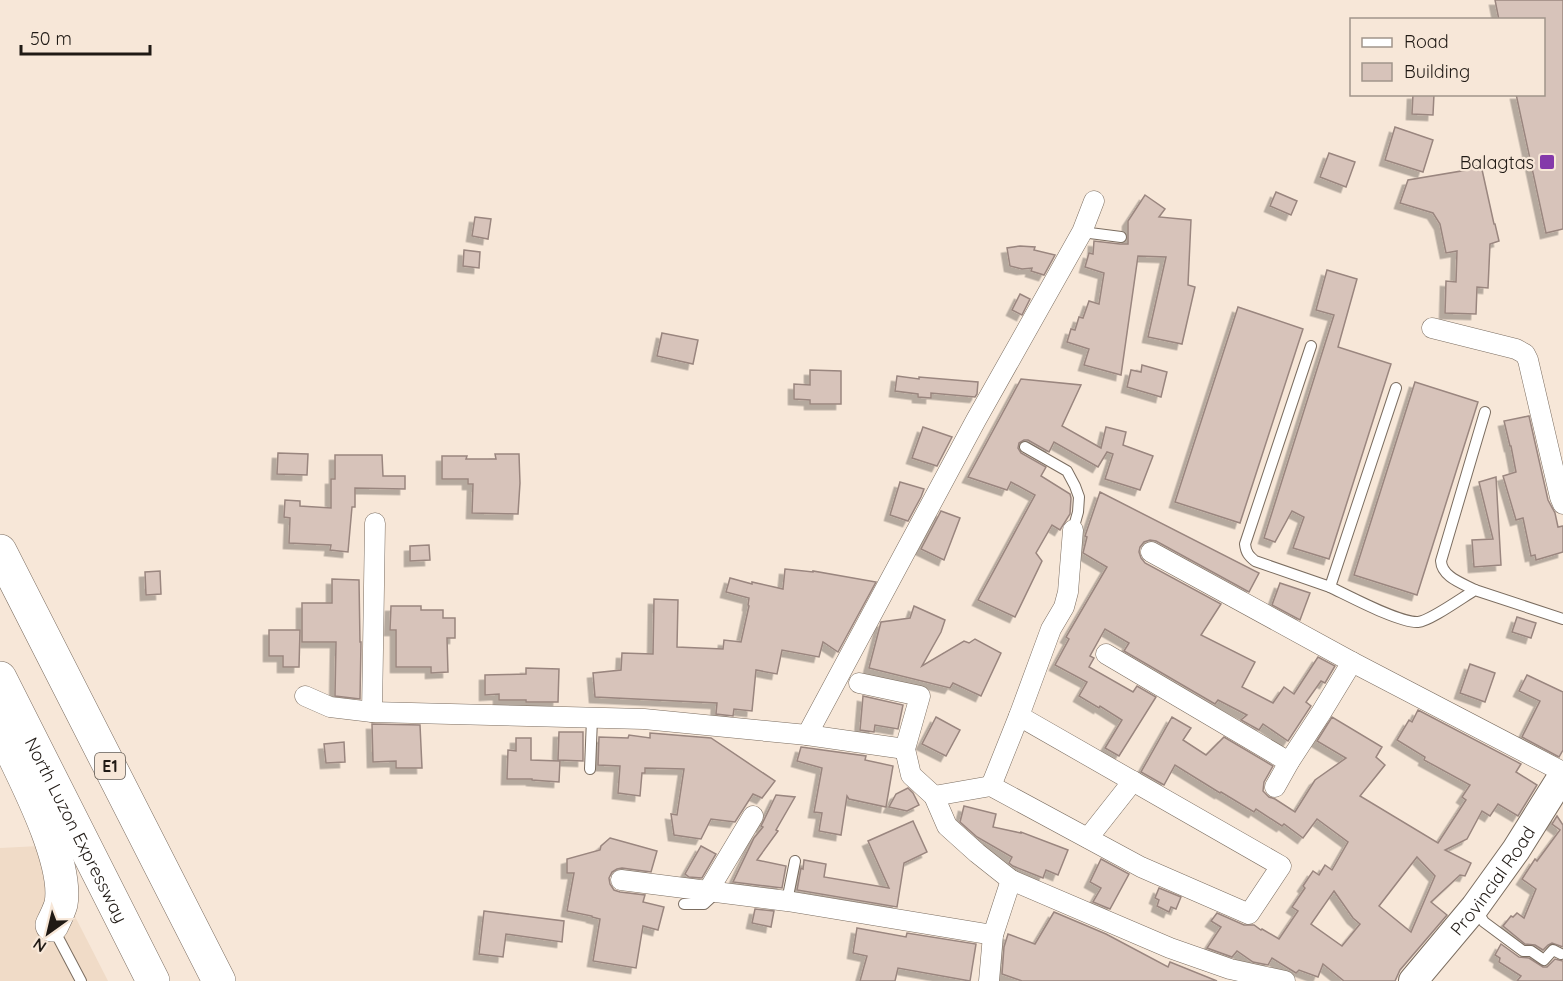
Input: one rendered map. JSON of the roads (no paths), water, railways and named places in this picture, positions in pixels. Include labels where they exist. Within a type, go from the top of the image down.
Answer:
[{"type":"highway","name":"E1","points":[[0,551],[219,981]]},
{"type":"highway","name":"North Luzon Expressway","points":[[0,678],[153,981]]},
{"type":"highway","points":[[0,727],[38,810],[62,879],[61,906],[52,925]]},
{"type":"main road","name":"Provincial Road","points":[[1413,981],[1475,907],[1516,850],[1563,773]]},
{"type":"street","points":[[807,735],[976,420],[1082,232],[1094,201]]},
{"type":"street","points":[[1432,328],[1516,349],[1525,354],[1563,504]]},
{"type":"street","points":[[372,711],[375,523]]},
{"type":"street","points":[[991,786],[1020,716],[1051,629],[1064,607],[1068,592],[1073,530]]},
{"type":"street","points":[[1151,552],[1352,662],[1563,773]]},
{"type":"street","points":[[1106,654],[1288,762]]},
{"type":"street","points":[[1275,787],[1288,762],[1352,662]]},
{"type":"street","points":[[859,683],[920,696],[905,749],[911,776],[934,796],[947,826],[1011,880],[1170,948],[1230,969],[1285,981]]},
{"type":"street","points":[[305,696],[330,707],[372,711],[644,719],[807,735],[905,749]]},
{"type":"street","points":[[934,796],[991,786],[1141,867],[1249,914],[1281,866],[1020,716]]},
{"type":"street","points":[[1088,838],[1133,781]]},
{"type":"street","points":[[713,891],[753,816]]},
{"type":"street","points":[[621,880],[787,901],[993,935]]},
{"type":"street","points":[[988,981],[993,935],[1011,880]]},
{"type":"lane","points":[[1082,232],[1121,237]]},
{"type":"lane","points":[[1311,346],[1245,544],[1246,552],[1255,561],[1330,587],[1398,619],[1418,622],[1431,617],[1476,590]]},
{"type":"lane","points":[[1330,587],[1396,388]]},
{"type":"lane","points":[[1485,412],[1441,561],[1442,567],[1445,573],[1476,590],[1563,619]]},
{"type":"lane","points":[[1025,447],[1067,471],[1079,497],[1073,530]]},
{"type":"lane","points":[[590,770],[592,719]]},
{"type":"lane","points":[[787,901],[795,861]]},
{"type":"lane","points":[[684,904],[704,904],[713,891]]},
{"type":"lane","points":[[1475,907],[1484,922],[1523,951],[1531,951],[1544,960],[1553,950],[1561,954]]},
{"type":"lane","points":[[52,925],[81,981]]},
{"type":"place","name":"Balagtas","points":[[1547,162]]}]
